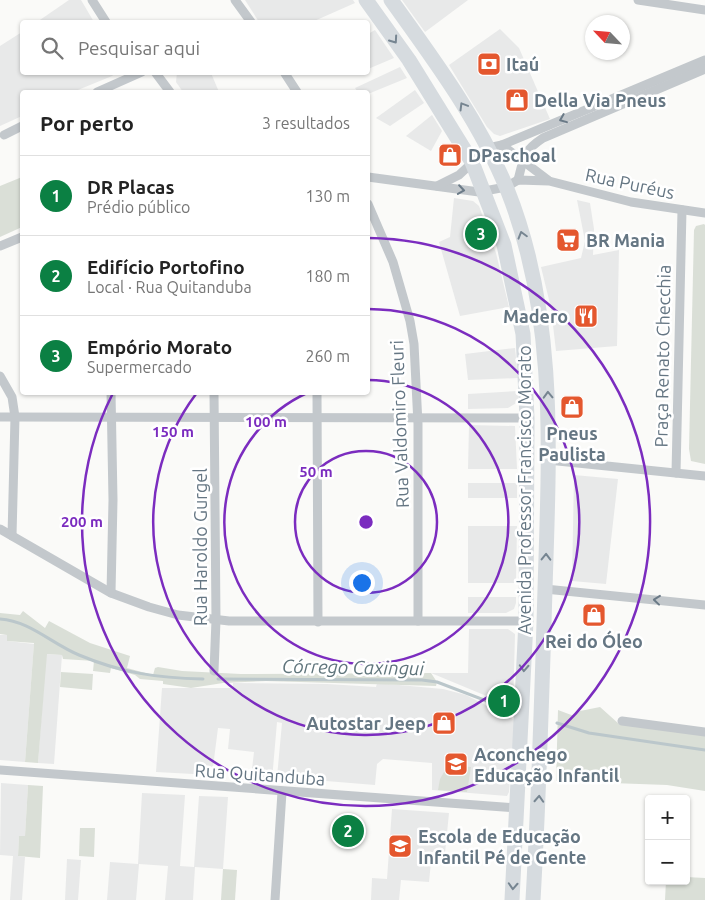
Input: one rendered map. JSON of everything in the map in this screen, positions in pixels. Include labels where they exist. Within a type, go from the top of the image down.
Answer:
[{"type":"highway","name":"Avenida Professor Francisco Morato","points":[[366,0],[409,60],[472,162],[504,245],[517,297],[523,334],[527,418],[526,621],[512,900]]},
{"type":"highway","name":"Avenida Professor Francisco Morato","points":[[391,0],[495,147],[512,184],[542,323],[548,398],[548,460],[541,754],[533,900]]},
{"type":"street","points":[[92,0],[105,20]]},
{"type":"street","points":[[235,0],[250,20]]},
{"type":"street","points":[[638,0],[705,10]]},
{"type":"street","points":[[437,186],[451,180],[472,162],[495,147],[705,60]]},
{"type":"street","points":[[512,184],[531,146],[543,138],[705,69]]},
{"type":"street","points":[[101,90],[135,75]]},
{"type":"street","points":[[157,75],[168,90]]},
{"type":"street","points":[[286,75],[296,90]]},
{"type":"street","points":[[4,135],[20,127]]},
{"type":"street","name":"Rua Puréus","points":[[495,147],[522,161],[550,181]]},
{"type":"street","points":[[370,177],[485,192]]},
{"type":"street","name":"Rua Puréus","points":[[485,192],[512,184],[550,181],[631,202],[705,213]]},
{"type":"street","name":"Rua Valdomiro Fleuri","points":[[370,209],[393,262],[410,321],[415,353],[418,621]]},
{"type":"street","name":"Praça Renato Checchia","points":[[676,473],[682,210]]},
{"type":"street","points":[[0,246],[20,238]]},
{"type":"street","points":[[0,376],[12,397],[15,417],[12,536]]},
{"type":"street","points":[[110,592],[113,564],[113,417],[111,395]]},
{"type":"street","name":"Rua Haroldo Gurgel","points":[[214,395],[216,620],[214,671]]},
{"type":"street","points":[[317,395],[318,622]]},
{"type":"street","points":[[0,417],[527,418]]},
{"type":"street","points":[[548,460],[705,476]]},
{"type":"street","points":[[0,529],[110,592],[149,607],[178,615],[216,620],[318,622],[526,621]]},
{"type":"street","points":[[546,588],[705,605]]},
{"type":"street","points":[[622,721],[705,732]]},
{"type":"street","name":"Rua Quitanduba","points":[[0,770],[518,808]]},
{"type":"street","points":[[275,900],[282,792]]},
{"type":"shaded area","points":[[69,0],[81,0],[93,20],[40,20]]},
{"type":"shaded area","points":[[245,0],[353,0],[355,3],[317,20],[258,20]]},
{"type":"shaded area","points":[[402,0],[468,0],[425,32]]},
{"type":"shaded area","points":[[500,29],[519,48],[550,119],[500,136],[494,134],[487,127],[449,65]]},
{"type":"shaded area","points":[[375,30],[394,58],[370,68],[370,33]]},
{"type":"shaded area","points":[[20,33],[20,75],[113,75],[78,90],[20,90],[20,117],[0,126],[0,46]]},
{"type":"shaded area","points":[[400,67],[407,78],[370,93],[370,90],[356,90],[355,88]]},
{"type":"shaded area","points":[[177,75],[212,75],[218,90],[182,90],[176,82]]},
{"type":"shaded area","points":[[415,90],[424,103],[390,126],[376,118]]},
{"type":"shaded area","points":[[432,115],[442,131],[431,151],[406,136]]},
{"type":"shaded area","points":[[20,178],[20,228],[0,237],[0,186]]},
{"type":"shaded area","points":[[454,198],[473,201],[479,206],[496,253],[509,307],[460,316],[439,242],[450,237]]},
{"type":"shaded area","points":[[577,200],[590,203],[594,229],[593,255],[619,250],[617,346],[556,351],[551,308],[541,267],[581,258],[585,241]]},
{"type":"shaded area","points":[[704,224],[705,464],[691,461],[689,449],[694,230],[696,226]]},
{"type":"shaded area","points":[[515,348],[518,378],[468,380],[465,354]]},
{"type":"shaded area","points":[[518,391],[518,402],[508,408],[468,409],[468,394]]},
{"type":"shaded area","points":[[469,425],[515,426],[517,469],[468,469]]},
{"type":"shaded area","points":[[574,475],[618,479],[606,584],[572,581]]},
{"type":"shaded area","points":[[468,483],[517,483],[517,498],[468,498]]},
{"type":"shaded area","points":[[468,526],[517,526],[516,583],[468,583]]},
{"type":"shaded area","points":[[468,597],[516,597],[516,603],[514,609],[506,613],[468,613]]},
{"type":"shaded area","points":[[23,611],[45,628],[49,621],[90,643],[130,656],[127,668],[153,675],[155,668],[158,667],[182,671],[241,674],[431,673],[437,682],[436,686],[266,681],[223,683],[191,688],[163,684],[163,681],[140,679],[135,675],[111,668],[110,673],[93,671],[94,661],[63,659],[62,655],[47,654],[38,763],[25,762],[34,643],[7,641],[7,635],[0,634],[0,613],[20,615]]},
{"type":"shaded area","points":[[469,629],[508,629],[515,634],[513,707],[431,673],[468,673]]},
{"type":"shaded area","points":[[0,635],[7,635],[7,641],[34,644],[25,762],[0,760]]},
{"type":"shaded area","points":[[46,654],[62,655],[54,764],[38,763]]},
{"type":"shaded area","points":[[61,672],[93,674],[92,690],[60,687]]},
{"type":"shaded area","points":[[233,683],[327,684],[376,687],[377,683],[443,689],[466,695],[515,720],[509,792],[507,796],[432,790],[432,763],[383,759],[377,764],[375,785],[277,777],[282,723],[277,722],[272,780],[251,778],[254,752],[228,749],[230,729],[218,728],[212,775],[156,772],[162,688],[233,688]]},
{"type":"shaded area","points":[[600,707],[619,724],[705,735],[705,791],[667,785],[556,781],[558,710],[574,716],[580,711]]},
{"type":"shaded area","points":[[448,765],[471,767],[467,792],[438,790],[440,779]]},
{"type":"shaded area","points":[[1,783],[28,785],[25,837],[19,836],[18,856],[25,857],[22,900],[10,900],[13,856],[0,855]]},
{"type":"shaded area","points":[[28,785],[43,786],[40,858],[18,856],[19,836],[25,836]]},
{"type":"shaded area","points":[[142,793],[185,795],[180,866],[194,867],[199,796],[228,797],[223,869],[195,867],[193,900],[165,900],[168,866],[139,864],[136,900],[107,900],[110,862],[138,864]]},
{"type":"shaded area","points":[[392,809],[449,813],[445,853],[432,852],[429,882],[401,880],[399,900],[371,900],[372,878],[387,879]]},
{"type":"shaded area","points":[[80,828],[95,828],[94,857],[79,856]]},
{"type":"shaded area","points":[[67,859],[81,860],[78,900],[65,900]]},
{"type":"shaded area","points":[[223,869],[237,870],[235,900],[221,900]]},
{"type":"shaded area","points":[[690,877],[705,878],[705,900],[665,900],[666,885],[690,885]]},
{"type":"waterway","name":"Córrego Caxingui","points":[[0,619],[31,628],[79,655],[110,666],[155,676],[203,679]]},
{"type":"waterway","name":"Córrego Caxingui","points":[[218,679],[422,680],[437,682],[513,711]]},
{"type":"waterway","name":"Córrego Caxingui","points":[[557,723],[589,733],[705,750]]},
{"type":"place","name":"Itaú","points":[[489,64]]},
{"type":"place","name":"Della Via Pneus","points":[[517,100]]},
{"type":"place","name":"DPaschoal","points":[[450,155]]},
{"type":"place","name":"Empório Morato","points":[[481,234]]},
{"type":"place","name":"BR Mania","points":[[568,240]]},
{"type":"place","name":"Madero","points":[[586,316]]},
{"type":"place","name":"Pneus Paulista","points":[[572,407]]},
{"type":"place","name":"Rei do Óleo","points":[[594,615]]},
{"type":"place","name":"DR Placas","points":[[504,701]]},
{"type":"place","name":"Autostar Jeep","points":[[444,723]]},
{"type":"place","name":"Aconchego Educação Infantil","points":[[456,764]]},
{"type":"place","name":"Edifício Portofino","points":[[348,831]]},
{"type":"place","name":"Escola de Educação Infantil Pé de Gente","points":[[400,846]]}]
